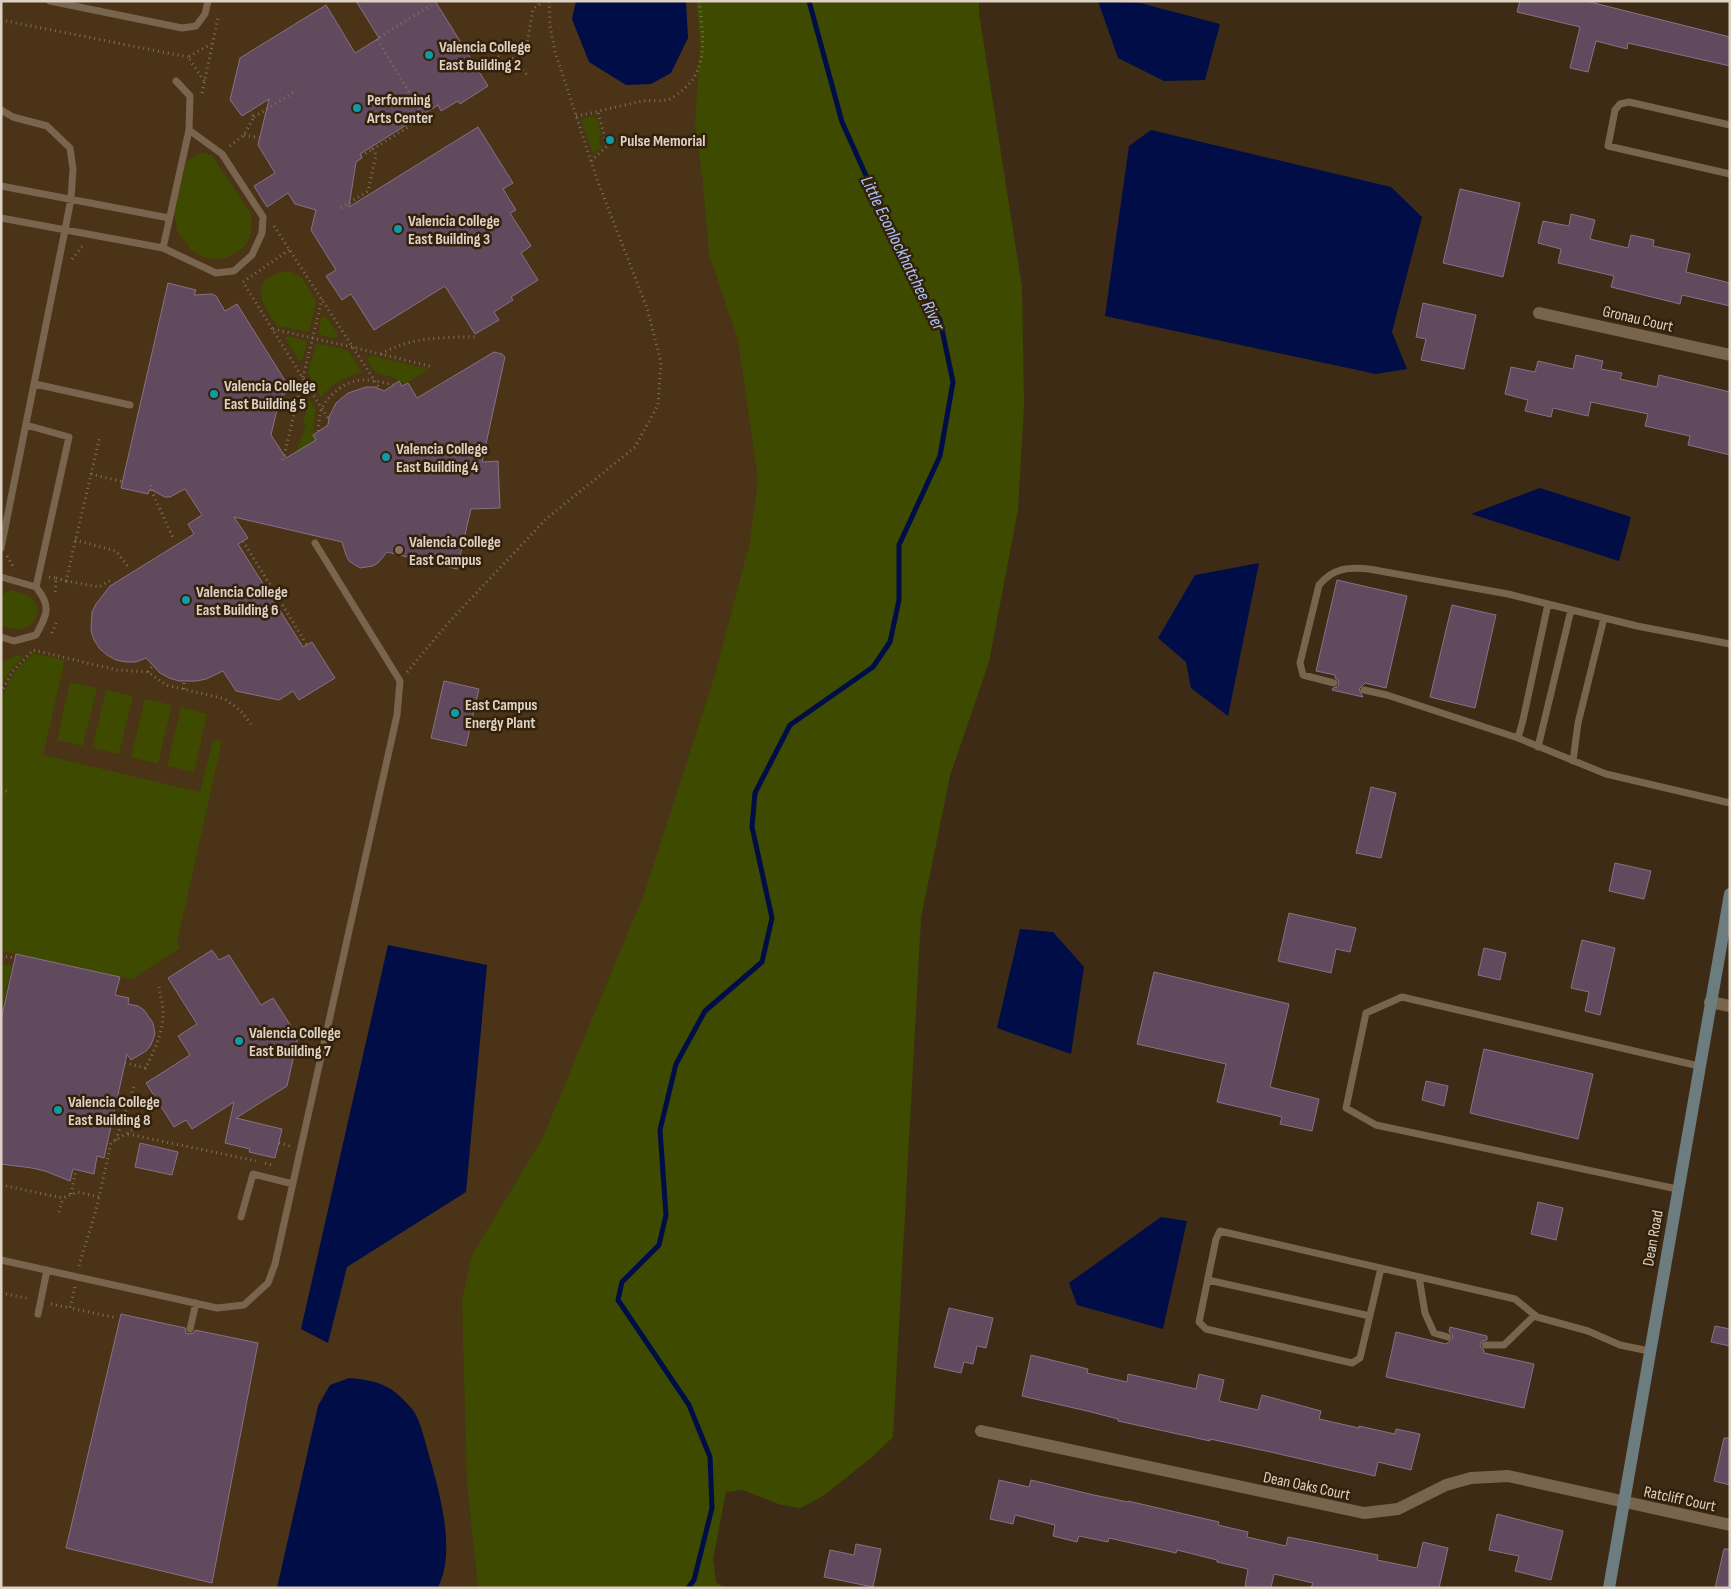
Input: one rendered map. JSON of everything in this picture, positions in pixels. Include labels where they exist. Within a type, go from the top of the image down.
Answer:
[{"type":"main road","name":"Dean Road","points":[[1609,1588],[1730,894]]},
{"type":"street","name":"Gronau Court","points":[[1539,313],[1730,355]]},
{"type":"street","points":[[1710,1002],[1730,1006]]},
{"type":"street","name":"Dean Oaks Court","points":[[981,1431],[1364,1514],[1398,1508],[1446,1485],[1471,1478],[1508,1476],[1623,1502]]},
{"type":"street","name":"Ratcliff Court","points":[[1623,1502],[1730,1525]]},
{"type":"lane","points":[[50,1],[182,28],[196,26],[205,14],[208,1]]},
{"type":"lane","points":[[163,248],[189,130],[190,96],[176,81]]},
{"type":"lane","points":[[1730,125],[1629,102],[1620,104],[1615,110],[1608,146],[1730,174]]},
{"type":"lane","points":[[1,110],[13,117],[47,126],[70,148],[73,169],[66,230],[1,548]]},
{"type":"lane","points":[[1,218],[163,248],[216,273],[234,271],[252,255],[262,233],[263,217],[222,154],[189,130]]},
{"type":"lane","points":[[1,186],[169,218]]},
{"type":"lane","points":[[35,384],[130,406]]},
{"type":"lane","points":[[26,424],[69,437],[36,587]]},
{"type":"lane","points":[[1,1260],[217,1308],[244,1305],[268,1283],[275,1264],[395,725],[400,680],[315,543]]},
{"type":"lane","points":[[1334,683],[1303,675],[1300,663],[1320,585],[1325,578],[1339,569],[1352,567],[1508,594],[1604,618],[1730,644]]},
{"type":"lane","points":[[1,578],[36,587],[45,599],[46,616],[36,635],[14,641],[1,637]]},
{"type":"lane","points":[[1518,738],[1548,604]]},
{"type":"lane","points":[[1538,747],[1571,610]]},
{"type":"lane","points":[[1573,761],[1578,723],[1604,618]]},
{"type":"lane","points":[[1364,690],[1386,695],[1518,738],[1606,774],[1730,803]]},
{"type":"lane","points":[[1678,1189],[1376,1125],[1346,1108],[1366,1013],[1402,998],[1699,1066]]},
{"type":"lane","points":[[241,1217],[253,1174],[293,1184]]},
{"type":"lane","points":[[1381,1268],[1360,1358],[1352,1363],[1206,1330],[1199,1322],[1216,1239],[1220,1232],[1381,1268],[1514,1299],[1535,1315],[1588,1331],[1620,1344],[1649,1350]]},
{"type":"lane","points":[[38,1314],[47,1270]]},
{"type":"lane","points":[[1419,1277],[1425,1313],[1434,1333],[1448,1337]]},
{"type":"lane","points":[[1208,1280],[1370,1316]]},
{"type":"lane","points":[[190,1329],[196,1303]]},
{"type":"lane","points":[[1486,1346],[1504,1345],[1535,1315]]},
{"type":"path","points":[[498,56],[504,64],[526,50],[533,9],[544,1]]},
{"type":"path","points":[[400,680],[450,621],[546,519],[635,447],[658,405],[661,362],[647,308],[591,161],[555,52],[550,26],[549,1]]},
{"type":"path","points":[[576,116],[644,101],[670,99],[688,87],[700,66],[703,51],[698,1]]},
{"type":"path","points":[[361,156],[424,117],[377,39],[431,5]]},
{"type":"path","points":[[201,97],[219,12]]},
{"type":"path","points":[[1,20],[188,57],[211,44]]},
{"type":"path","points":[[188,57],[204,81]]},
{"type":"path","points":[[512,59],[527,75]]},
{"type":"path","points":[[230,146],[244,135],[254,117],[294,92]]},
{"type":"path","points":[[418,107],[433,98]]},
{"type":"path","points":[[250,111],[254,117]]},
{"type":"path","points":[[591,161],[607,146],[598,112]]},
{"type":"path","points":[[244,135],[260,138]]},
{"type":"path","points":[[223,142],[235,152]]},
{"type":"path","points":[[340,208],[368,191],[376,155],[373,149]]},
{"type":"path","points":[[274,220],[274,227],[380,389]]},
{"type":"path","points":[[289,250],[243,282],[329,420]]},
{"type":"path","points":[[283,460],[322,299]]},
{"type":"path","points":[[272,329],[432,367]]},
{"type":"path","points":[[380,354],[410,342],[442,337],[477,337]]},
{"type":"path","points":[[318,431],[322,409],[332,394],[346,385],[360,380],[374,380],[394,385]]},
{"type":"path","points":[[66,581],[100,436]]},
{"type":"path","points":[[91,474],[123,482]]},
{"type":"path","points":[[151,484],[153,494],[174,540]]},
{"type":"path","points":[[75,540],[116,551],[129,568]]},
{"type":"path","points":[[242,541],[307,645]]},
{"type":"path","points":[[56,578],[99,587],[111,580]]},
{"type":"path","points":[[1,693],[12,672],[33,650],[117,670],[148,672],[166,685],[225,699],[241,711],[251,724]]},
{"type":"path","points":[[148,672],[152,666]]},
{"type":"path","points":[[184,682],[184,689]]},
{"type":"path","points":[[1,789],[8,792]]},
{"type":"path","points":[[1,956],[15,958]]},
{"type":"path","points":[[125,1063],[146,1069],[155,1049],[161,1031],[163,1011],[159,987]]},
{"type":"path","points":[[116,1140],[134,1086]]},
{"type":"path","points":[[1,1185],[63,1198],[77,1192],[99,1197],[111,1143],[144,1123]]},
{"type":"path","points":[[127,1134],[272,1165]]},
{"type":"path","points":[[278,1143],[292,1146]]},
{"type":"path","points":[[71,1195],[76,1170]]},
{"type":"path","points":[[59,1212],[63,1198]]},
{"type":"shaded area","name":"Valencia College East Campus","points":[[1,1],[908,1],[583,1588],[1,1588]]},
{"type":"shaded area","points":[[576,1],[686,1],[688,38],[671,73],[651,84],[626,85],[589,62],[572,19]]},
{"type":"shaded area","points":[[1098,1],[1140,3],[1220,24],[1205,80],[1164,81],[1118,58]]},
{"type":"shaded area","points":[[1151,130],[1391,187],[1422,217],[1392,332],[1407,369],[1376,374],[1105,316],[1129,146]]},
{"type":"shaded area","points":[[1540,488],[1631,517],[1619,561],[1471,514]]},
{"type":"shaded area","points":[[1259,563],[1228,716],[1191,688],[1186,662],[1158,638],[1195,575]]},
{"type":"shaded area","points":[[1020,929],[1053,932],[1084,967],[1071,1054],[997,1028]]},
{"type":"shaded area","points":[[388,945],[487,965],[466,1192],[347,1267],[328,1343],[301,1329]]},
{"type":"shaded area","points":[[1161,1217],[1187,1221],[1163,1329],[1077,1305],[1069,1283]]},
{"type":"shaded area","points":[[349,1378],[368,1380],[391,1390],[412,1409],[419,1422],[435,1477],[445,1524],[446,1555],[444,1572],[438,1588],[277,1588],[318,1406],[330,1385]]},
{"type":"green space","points":[[697,1],[979,1],[979,13],[1022,287],[1024,404],[1018,510],[989,662],[950,776],[921,918],[893,1437],[870,1459],[823,1496],[801,1508],[781,1505],[743,1490],[726,1492],[713,1559],[716,1582],[725,1588],[478,1588],[467,1482],[462,1300],[472,1255],[543,1137],[644,894],[714,678],[750,542],[758,479],[738,340],[709,254],[695,123],[700,47]]},
{"type":"green space","points":[[596,116],[601,135],[599,140],[601,147],[598,151],[592,152],[581,119]]},
{"type":"green space","points":[[200,153],[212,156],[251,213],[252,223],[248,241],[242,249],[226,258],[209,259],[200,256],[192,251],[177,231],[174,212],[187,160]]},
{"type":"green space","points":[[291,271],[303,279],[316,301],[309,332],[277,326],[263,302],[261,288],[267,279],[278,273]]},
{"type":"green space","points":[[323,316],[327,317],[337,333],[337,337],[334,339],[318,334]]},
{"type":"green space","points":[[288,336],[307,341],[303,359],[299,360],[285,339]]},
{"type":"green space","points":[[316,343],[348,350],[362,372],[339,381],[321,397],[308,374]]},
{"type":"green space","points":[[372,356],[430,369],[405,384],[375,372],[368,361],[368,357]]},
{"type":"green space","points":[[309,399],[316,410],[313,426],[315,440],[295,453],[306,426],[303,422]]},
{"type":"green space","points":[[11,590],[30,597],[35,603],[38,610],[37,616],[28,627],[11,629],[1,625],[1,595]]},
{"type":"green space","points":[[33,653],[65,660],[43,755],[200,792],[213,740],[222,741],[177,943],[180,948],[132,979],[1,951],[1,699],[13,674]]},
{"type":"green space","points":[[25,655],[11,670],[1,687],[1,663],[15,656]]},
{"type":"green space","points":[[70,682],[97,688],[83,746],[57,740]]},
{"type":"green space","points":[[106,690],[133,696],[119,754],[92,748]]},
{"type":"green space","points":[[145,699],[172,705],[158,764],[131,757]]},
{"type":"green space","points":[[181,707],[207,714],[194,772],[167,766]]},
{"type":"green space","points":[[1,964],[12,966],[1,1013]]},
{"type":"building","points":[[356,1],[435,1],[488,86],[460,104],[458,101],[441,111],[438,105],[360,154],[362,158],[356,162],[349,207],[478,127],[513,183],[503,189],[516,210],[510,213],[531,246],[521,253],[538,280],[511,297],[513,300],[494,312],[499,320],[475,334],[445,286],[374,330],[351,294],[342,300],[326,276],[336,270],[311,230],[316,210],[295,204],[288,193],[267,207],[254,186],[275,173],[258,145],[269,99],[242,116],[230,100],[240,58],[326,5],[355,53],[379,38]]},
{"type":"building","points":[[1520,1],[1586,1],[1730,37],[1730,66],[1628,43],[1627,49],[1596,41],[1588,72],[1570,68],[1580,27],[1517,12]]},
{"type":"building","points":[[1460,189],[1520,203],[1503,277],[1443,263]]},
{"type":"building","points":[[1571,214],[1595,220],[1590,239],[1628,248],[1631,235],[1654,240],[1653,246],[1690,254],[1686,272],[1730,283],[1730,306],[1682,295],[1680,304],[1611,287],[1614,276],[1558,263],[1561,249],[1538,243],[1543,221],[1569,226]]},
{"type":"building","points":[[168,283],[196,290],[194,295],[212,294],[216,296],[225,311],[237,304],[291,390],[280,397],[271,435],[286,458],[316,440],[313,435],[328,425],[329,417],[336,403],[348,393],[366,387],[375,387],[384,391],[399,381],[402,386],[408,383],[417,398],[494,352],[505,357],[482,462],[498,461],[500,508],[471,509],[457,569],[387,552],[373,566],[360,568],[349,561],[342,542],[234,517],[248,538],[238,544],[303,647],[312,642],[335,678],[299,700],[293,691],[279,700],[236,691],[223,671],[197,681],[179,681],[169,678],[160,673],[146,658],[136,662],[126,662],[116,660],[107,655],[94,640],[91,631],[92,612],[110,586],[194,534],[188,524],[202,515],[185,489],[170,497],[165,497],[150,489],[148,494],[121,488]]},
{"type":"building","points":[[1423,303],[1476,315],[1464,369],[1421,360],[1426,339],[1416,337]]},
{"type":"building","points":[[1576,355],[1603,361],[1601,369],[1622,373],[1620,379],[1657,387],[1659,375],[1730,392],[1730,455],[1688,445],[1690,436],[1645,426],[1648,414],[1591,402],[1588,416],[1553,408],[1551,417],[1525,411],[1528,400],[1505,394],[1511,367],[1535,372],[1538,361],[1573,369]]},
{"type":"building","points":[[1337,580],[1407,596],[1386,688],[1365,683],[1359,689],[1363,697],[1332,690],[1339,684],[1335,675],[1316,671]]},
{"type":"building","points":[[1452,605],[1496,615],[1475,708],[1430,697]]},
{"type":"building","name":"East Campus Energy Plant","points":[[444,681],[479,689],[466,746],[431,738]]},
{"type":"building","points":[[1371,787],[1396,793],[1381,858],[1356,853]]},
{"type":"building","points":[[1615,863],[1651,871],[1644,899],[1609,891]]},
{"type":"building","points":[[1289,913],[1356,928],[1350,952],[1336,949],[1331,973],[1278,961]]},
{"type":"building","points":[[1582,940],[1615,948],[1600,1015],[1585,1011],[1589,992],[1571,988]]},
{"type":"building","points":[[1484,948],[1506,953],[1500,980],[1478,975]]},
{"type":"building","name":"Valencia College East Building 7","points":[[212,950],[219,960],[229,955],[261,1005],[273,998],[298,1037],[287,1086],[236,1118],[282,1129],[275,1158],[249,1152],[250,1149],[225,1143],[234,1102],[192,1129],[186,1120],[174,1127],[146,1083],[190,1055],[178,1036],[197,1024],[168,978]]},
{"type":"building","name":"Valencia College East Building 8","points":[[16,954],[120,977],[115,995],[129,998],[128,1004],[138,1006],[144,1010],[153,1023],[155,1034],[151,1045],[146,1051],[131,1060],[127,1054],[104,1158],[97,1156],[94,1174],[73,1169],[70,1181],[45,1171],[1,1164],[1,1020]]},
{"type":"building","points":[[1154,972],[1289,1004],[1270,1087],[1319,1099],[1312,1131],[1280,1124],[1282,1117],[1217,1102],[1226,1064],[1137,1044]]},
{"type":"building","points":[[1484,1049],[1593,1074],[1578,1139],[1470,1113]]},
{"type":"building","points":[[1426,1081],[1448,1086],[1444,1106],[1422,1100]]},
{"type":"building","points":[[140,1143],[178,1152],[172,1175],[135,1167]]},
{"type":"building","points":[[1538,1202],[1563,1208],[1556,1240],[1531,1234]]},
{"type":"building","points":[[949,1308],[993,1318],[986,1348],[977,1346],[973,1364],[964,1362],[961,1373],[934,1367]]},
{"type":"building","points":[[121,1314],[185,1328],[186,1333],[189,1334],[194,1333],[195,1330],[258,1343],[212,1583],[66,1548]]},
{"type":"building","points":[[1715,1326],[1730,1329],[1730,1346],[1711,1342]]},
{"type":"building","points":[[1450,1327],[1487,1336],[1487,1340],[1482,1341],[1480,1345],[1484,1353],[1534,1364],[1524,1408],[1386,1377],[1396,1332],[1446,1344],[1453,1338],[1449,1332]]},
{"type":"building","points":[[1031,1355],[1088,1369],[1087,1373],[1127,1382],[1128,1374],[1196,1389],[1199,1374],[1224,1380],[1219,1401],[1258,1410],[1262,1395],[1321,1411],[1319,1419],[1395,1434],[1396,1429],[1420,1434],[1411,1470],[1378,1462],[1375,1476],[1210,1439],[1210,1441],[1118,1421],[1118,1419],[1022,1396]]},
{"type":"building","points":[[1724,1438],[1730,1438],[1730,1485],[1714,1481]]},
{"type":"building","points":[[999,1480],[1029,1487],[1031,1480],[1219,1522],[1218,1525],[1248,1532],[1247,1537],[1286,1546],[1288,1537],[1378,1555],[1377,1560],[1417,1568],[1423,1542],[1448,1548],[1439,1588],[1311,1588],[1313,1583],[1274,1574],[1271,1588],[1253,1588],[1245,1586],[1248,1569],[1217,1562],[1217,1560],[1177,1550],[1176,1553],[1109,1538],[1108,1542],[1079,1536],[1077,1542],[1053,1536],[1055,1525],[1015,1515],[1013,1524],[990,1519]]},
{"type":"building","points":[[1497,1514],[1563,1531],[1551,1580],[1515,1571],[1519,1556],[1489,1550]]},
{"type":"building","points":[[856,1544],[881,1549],[873,1587],[824,1577],[830,1550],[854,1555]]},
{"type":"building","points":[[1724,1549],[1730,1549],[1730,1588],[1715,1588]]},
{"type":"waterway","name":"Little Econlockhatchee River","points":[[688,1588],[694,1580],[712,1508],[710,1457],[689,1405],[618,1300],[622,1282],[659,1245],[666,1215],[660,1130],[676,1064],[705,1011],[762,962],[772,918],[752,827],[755,793],[790,725],[873,667],[890,642],[899,600],[899,545],[940,456],[953,382],[940,320],[913,280],[842,122],[809,1]]},
{"type":"place","name":"Valencia College East Building 2","points":[[429,55]]},
{"type":"place","name":"Performing Arts Center","points":[[357,108]]},
{"type":"place","name":"Pulse Memorial","points":[[610,140]]},
{"type":"place","name":"Valencia College East Building 3","points":[[398,229]]},
{"type":"place","name":"Valencia College East Building 5","points":[[214,394]]},
{"type":"place","name":"Valencia College East Building 4","points":[[386,457]]},
{"type":"place","name":"Valencia College East Campus","points":[[399,550]]},
{"type":"place","name":"Valencia College East Building 6","points":[[186,600]]},
{"type":"place","name":"East Campus Energy Plant","points":[[455,713]]},
{"type":"place","name":"Valencia College East Building 7","points":[[239,1041]]},
{"type":"place","name":"Valencia College East Building 8","points":[[58,1110]]}]
